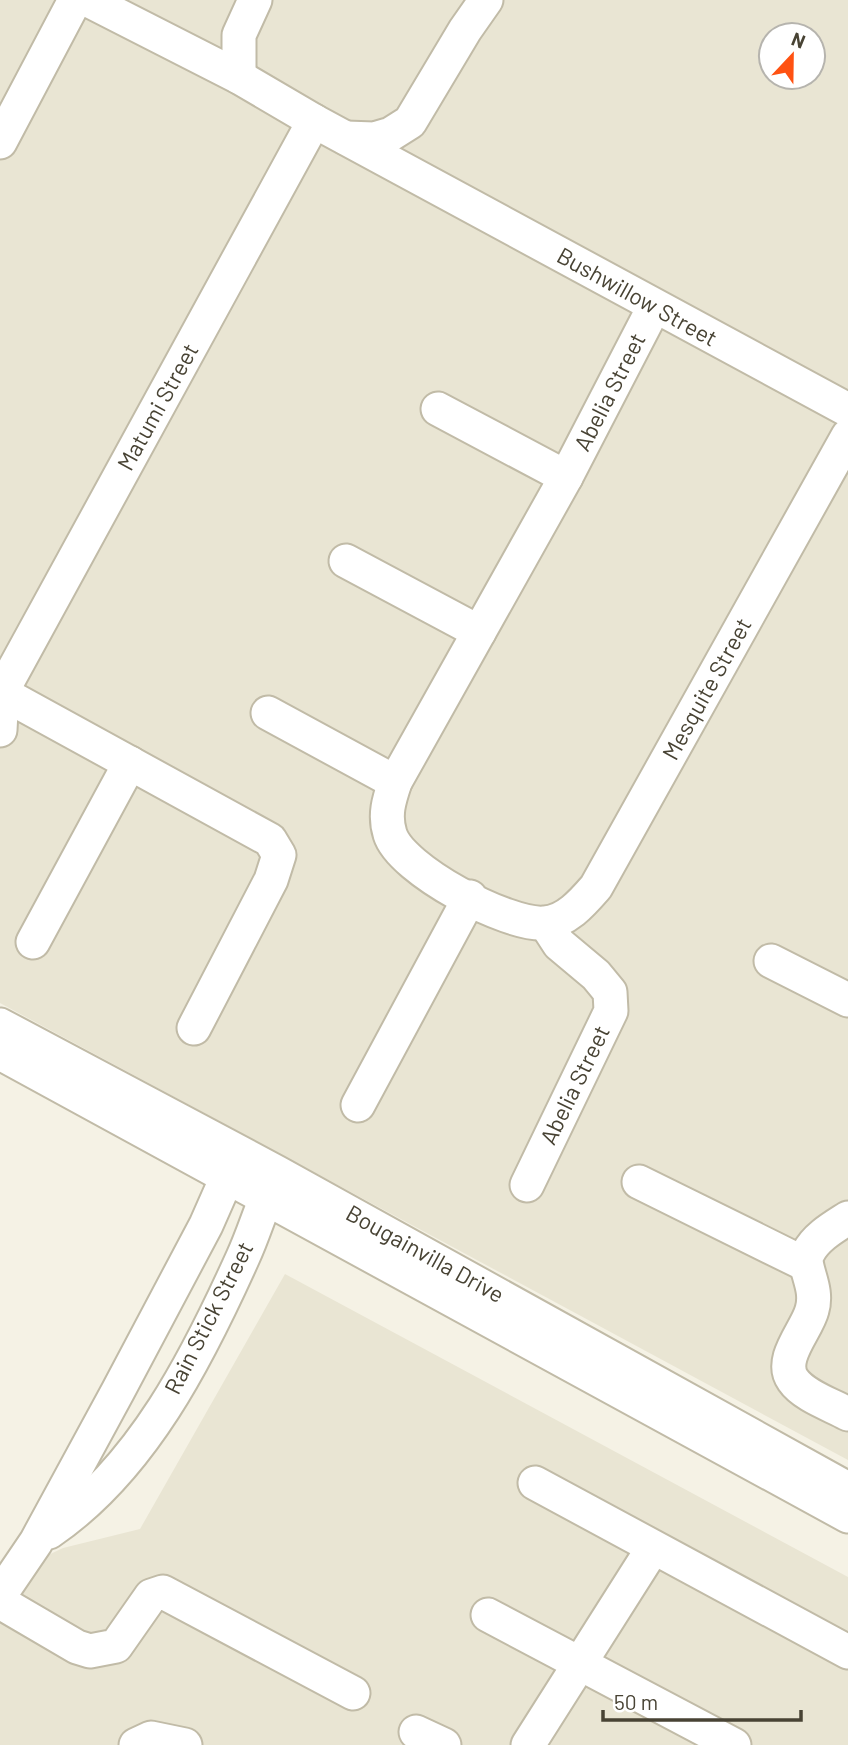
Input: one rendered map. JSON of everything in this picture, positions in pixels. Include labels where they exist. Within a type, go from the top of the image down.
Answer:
[{"type":"street","points":[[0,142],[75,0]]},
{"type":"street","name":"Bushwillow Street","points":[[88,0],[239,77],[314,121],[654,307],[848,410]]},
{"type":"street","points":[[427,181],[416,148],[420,111],[462,15],[486,0]]},
{"type":"street","points":[[196,55],[250,10]]},
{"type":"street","points":[[239,77],[237,47],[250,10]]},
{"type":"street","points":[[346,138],[374,139],[391,134],[410,122],[420,111]]},
{"type":"street","name":"Matumi Street","points":[[0,730],[1,694],[314,121]]},
{"type":"street","name":"Abelia Street","points":[[527,1185],[611,1011],[610,992],[596,975],[559,944],[546,923],[522,921],[470,897],[436,880],[401,854],[390,835],[387,807],[396,782],[566,477],[654,307]]},
{"type":"street","name":"Abelia Street","points":[[438,409],[566,477]]},
{"type":"street","name":"Mesquite Street","points":[[546,923],[581,904],[596,887],[848,436]]},
{"type":"street","points":[[346,561],[479,632]]},
{"type":"street","points":[[1,694],[270,840],[279,855],[271,880],[194,1028]]},
{"type":"street","points":[[268,713],[396,782]]},
{"type":"street","points":[[33,942],[130,763]]},
{"type":"street","points":[[358,1105],[470,897]]},
{"type":"street","points":[[771,961],[848,999]]},
{"type":"street","name":"Bougainvilla Drive","points":[[0,1025],[232,1165]]},
{"type":"street","name":"Bougainvilla Drive","points":[[0,1054],[272,1185],[848,1489]]},
{"type":"street","name":"Rain Stick Street","points":[[0,1595],[36,1542],[206,1224],[232,1165]]},
{"type":"street","points":[[639,1182],[805,1264],[815,1287],[814,1300],[790,1356],[789,1370],[793,1380],[803,1389],[848,1414]]},
{"type":"street","name":"Bougainvilla Drive","points":[[272,1185],[848,1516]]},
{"type":"street","name":"Rain Stick Street","points":[[36,1542],[65,1522],[123,1463],[171,1396],[190,1367],[244,1255],[272,1185]]},
{"type":"street","points":[[805,1264],[816,1240],[848,1218]]},
{"type":"street","points":[[535,1483],[848,1652]]},
{"type":"street","points":[[528,1745],[653,1548]]},
{"type":"street","points":[[0,1602],[77,1647],[98,1650],[116,1646],[151,1596],[163,1592],[353,1693]]},
{"type":"street","points":[[488,1615],[734,1745]]},
{"type":"street","points":[[136,1745],[151,1738],[185,1745]]},
{"type":"shaded area","points":[[0,0],[848,0],[848,1460],[0,1003]]},
{"type":"shaded area","points":[[285,1274],[848,1577],[848,1745],[0,1745],[0,1578],[63,1548],[140,1529]]}]
